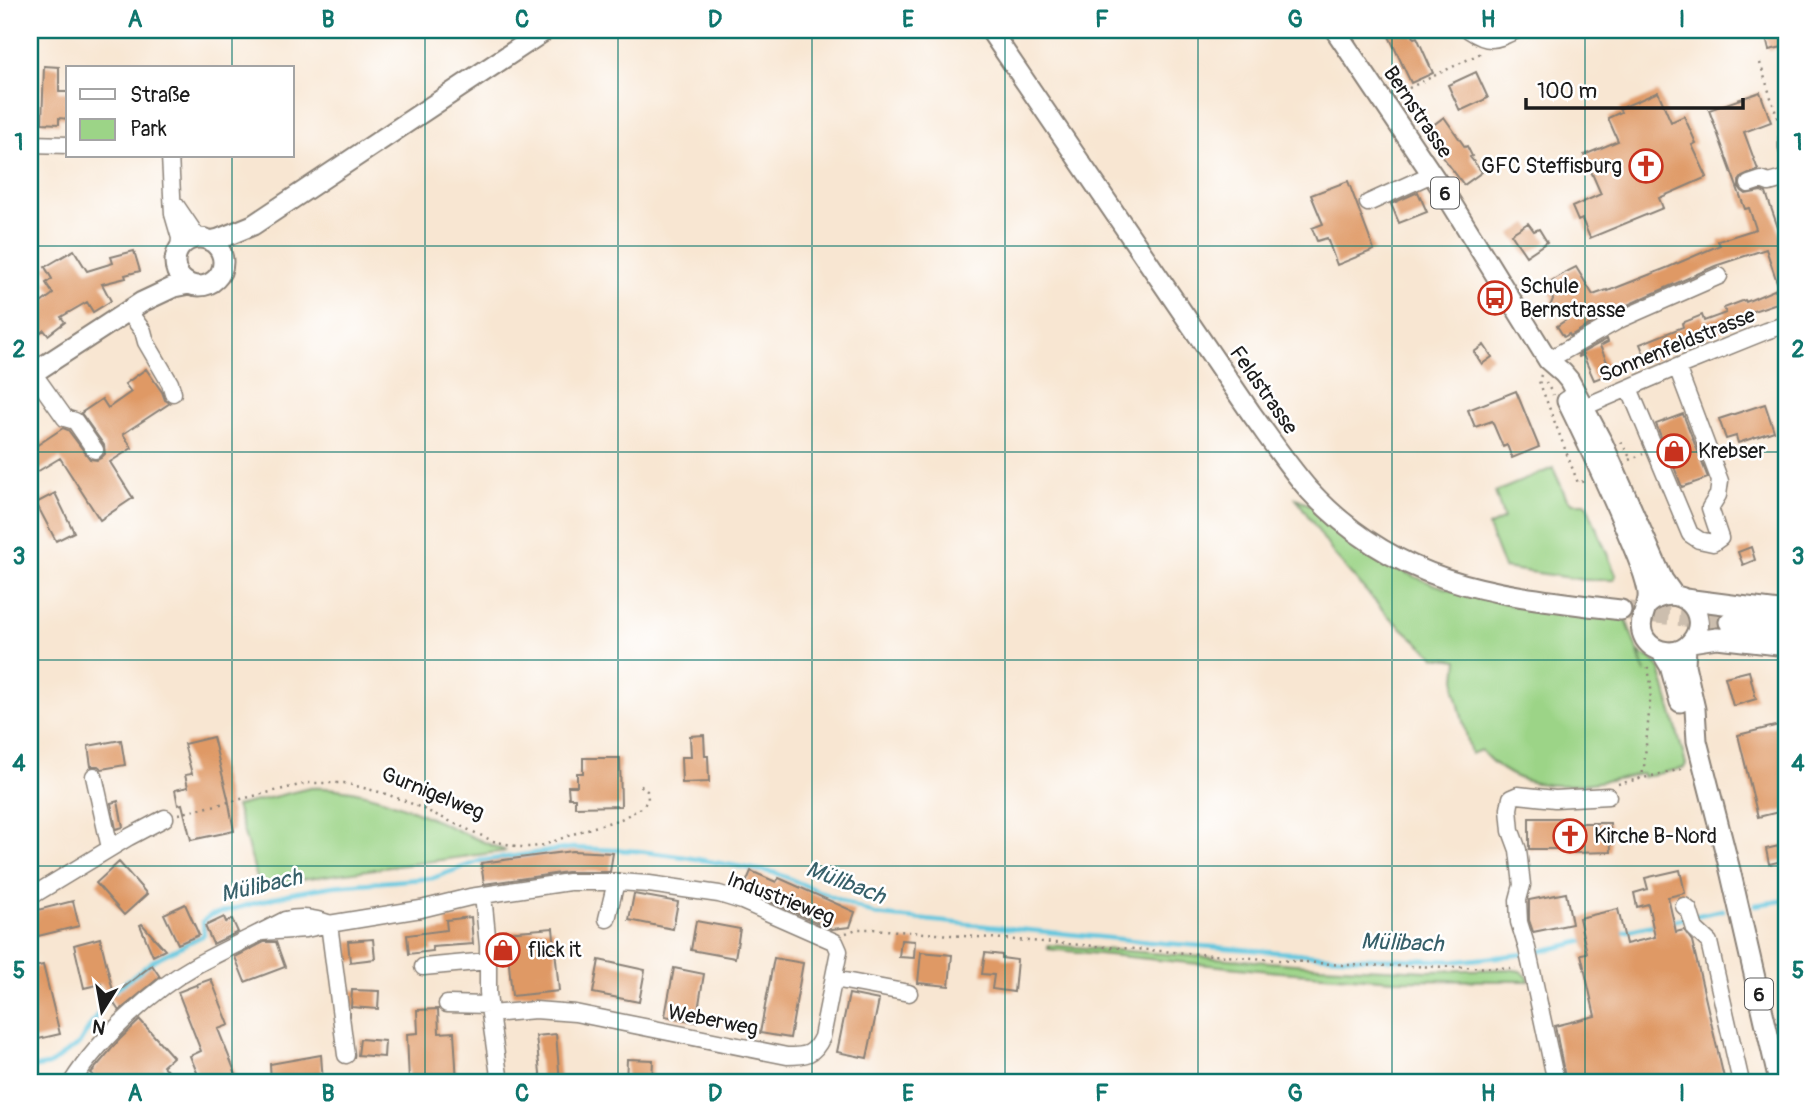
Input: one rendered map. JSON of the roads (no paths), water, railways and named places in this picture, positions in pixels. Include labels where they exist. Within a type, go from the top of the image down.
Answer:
[{"type":"main road","points":[[135,306],[189,241],[219,239],[253,225],[546,30]]},
{"type":"main road","name":"Feldstrasse","points":[[990,30],[1251,413],[1295,473],[1325,506],[1379,548],[1399,560],[1442,578],[1504,594],[1621,610]]},
{"type":"main road","name":"Bernstrasse","points":[[1335,30],[1450,201],[1545,367],[1563,373],[1584,407],[1663,580],[1679,597]]},
{"type":"main road","points":[[223,261],[253,225]]},
{"type":"main road","points":[[177,257],[182,279],[196,286],[211,284],[221,272],[223,261],[220,251],[204,240]]},
{"type":"main road","points":[[31,374],[135,306],[171,288],[189,284]]},
{"type":"main road","name":"6","points":[[1545,367],[1609,488],[1646,581],[1647,605]]},
{"type":"main road","points":[[1787,612],[1668,594],[1647,605],[1641,619],[1647,642],[1656,649],[1653,653],[1674,652],[1688,645],[1717,638],[1787,646]]},
{"type":"main road","points":[[1679,597],[1693,607],[1697,616],[1697,630],[1688,645]]},
{"type":"main road","points":[[1729,622],[1787,629]]},
{"type":"main road","name":"6","points":[[1688,645],[1685,665],[1695,709],[1697,741],[1779,1082]]},
{"type":"main road","name":"6","points":[[1653,653],[1670,666],[1683,712],[1697,741]]},
{"type":"street","points":[[1469,30],[1485,40],[1501,38],[1517,30]]},
{"type":"street","points":[[30,144],[66,145]]},
{"type":"street","points":[[170,158],[173,214],[180,238],[177,257]]},
{"type":"street","points":[[1368,203],[1432,174]]},
{"type":"street","points":[[1749,184],[1761,180],[1769,183],[1787,178]]},
{"type":"street","points":[[173,199],[204,240]]},
{"type":"street","points":[[1545,367],[1621,319],[1719,276]]},
{"type":"street","points":[[135,306],[146,342],[173,393]]},
{"type":"street","name":"Sonnenfeldstrasse","points":[[1584,407],[1787,324]]},
{"type":"street","points":[[1629,388],[1690,534],[1699,540],[1713,543],[1720,538],[1710,508],[1718,495],[1720,481],[1676,368]]},
{"type":"street","points":[[31,374],[65,418],[75,421],[95,450]]},
{"type":"street","points":[[94,776],[110,848]]},
{"type":"street","points":[[1556,1082],[1519,922],[1518,900],[1522,885],[1518,850],[1511,831],[1511,798],[1518,795],[1555,799],[1613,790]]},
{"type":"street","points":[[30,897],[165,818]]},
{"type":"street","name":"Industrieweg","points":[[72,1082],[113,1032],[162,988],[197,965],[262,932],[306,929],[483,895],[569,882],[616,882],[719,894],[742,901],[835,942]]},
{"type":"street","points":[[607,919],[616,882]]},
{"type":"street","points":[[483,895],[487,925],[489,1009],[500,1082]]},
{"type":"street","points":[[1688,913],[1695,929],[1709,942],[1741,1082]]},
{"type":"street","points":[[329,924],[346,1055]]},
{"type":"street","name":"Weberweg","points":[[489,1009],[575,1013],[788,1056],[800,1056],[817,1047],[822,1037],[839,951],[835,942]]},
{"type":"street","points":[[423,967],[488,961]]},
{"type":"street","points":[[834,979],[909,993]]},
{"type":"street","points":[[447,1004],[489,1009]]},
{"type":"waterway","name":"Mülibach","points":[[30,1068],[49,1065],[79,1044],[110,994],[154,960],[204,935],[203,921],[211,915],[292,893],[333,886],[433,878],[480,861],[572,848],[638,851],[776,873],[875,915],[1150,942],[1342,957],[1459,961],[1525,954]]},
{"type":"waterway","name":"Mülibach","points":[[1755,905],[1787,900]]},
{"type":"waterway","name":"Mülibach","points":[[1670,921],[1723,910]]},
{"type":"waterway","name":"Mülibach","points":[[1618,933],[1658,924]]},
{"type":"waterway","name":"Mülibach","points":[[1533,953],[1589,940]]},
{"type":"tunnel","points":[[1621,610],[1729,622]]},
{"type":"place","name":"GFC Steffisburg","points":[[1646,166]]},
{"type":"place","name":"Schule Bernstrasse","points":[[1495,298]]},
{"type":"place","name":"Krebser","points":[[1674,451]]},
{"type":"place","name":"Kirche B-Nord","points":[[1570,836]]},
{"type":"place","name":"flick it","points":[[503,950]]}]
